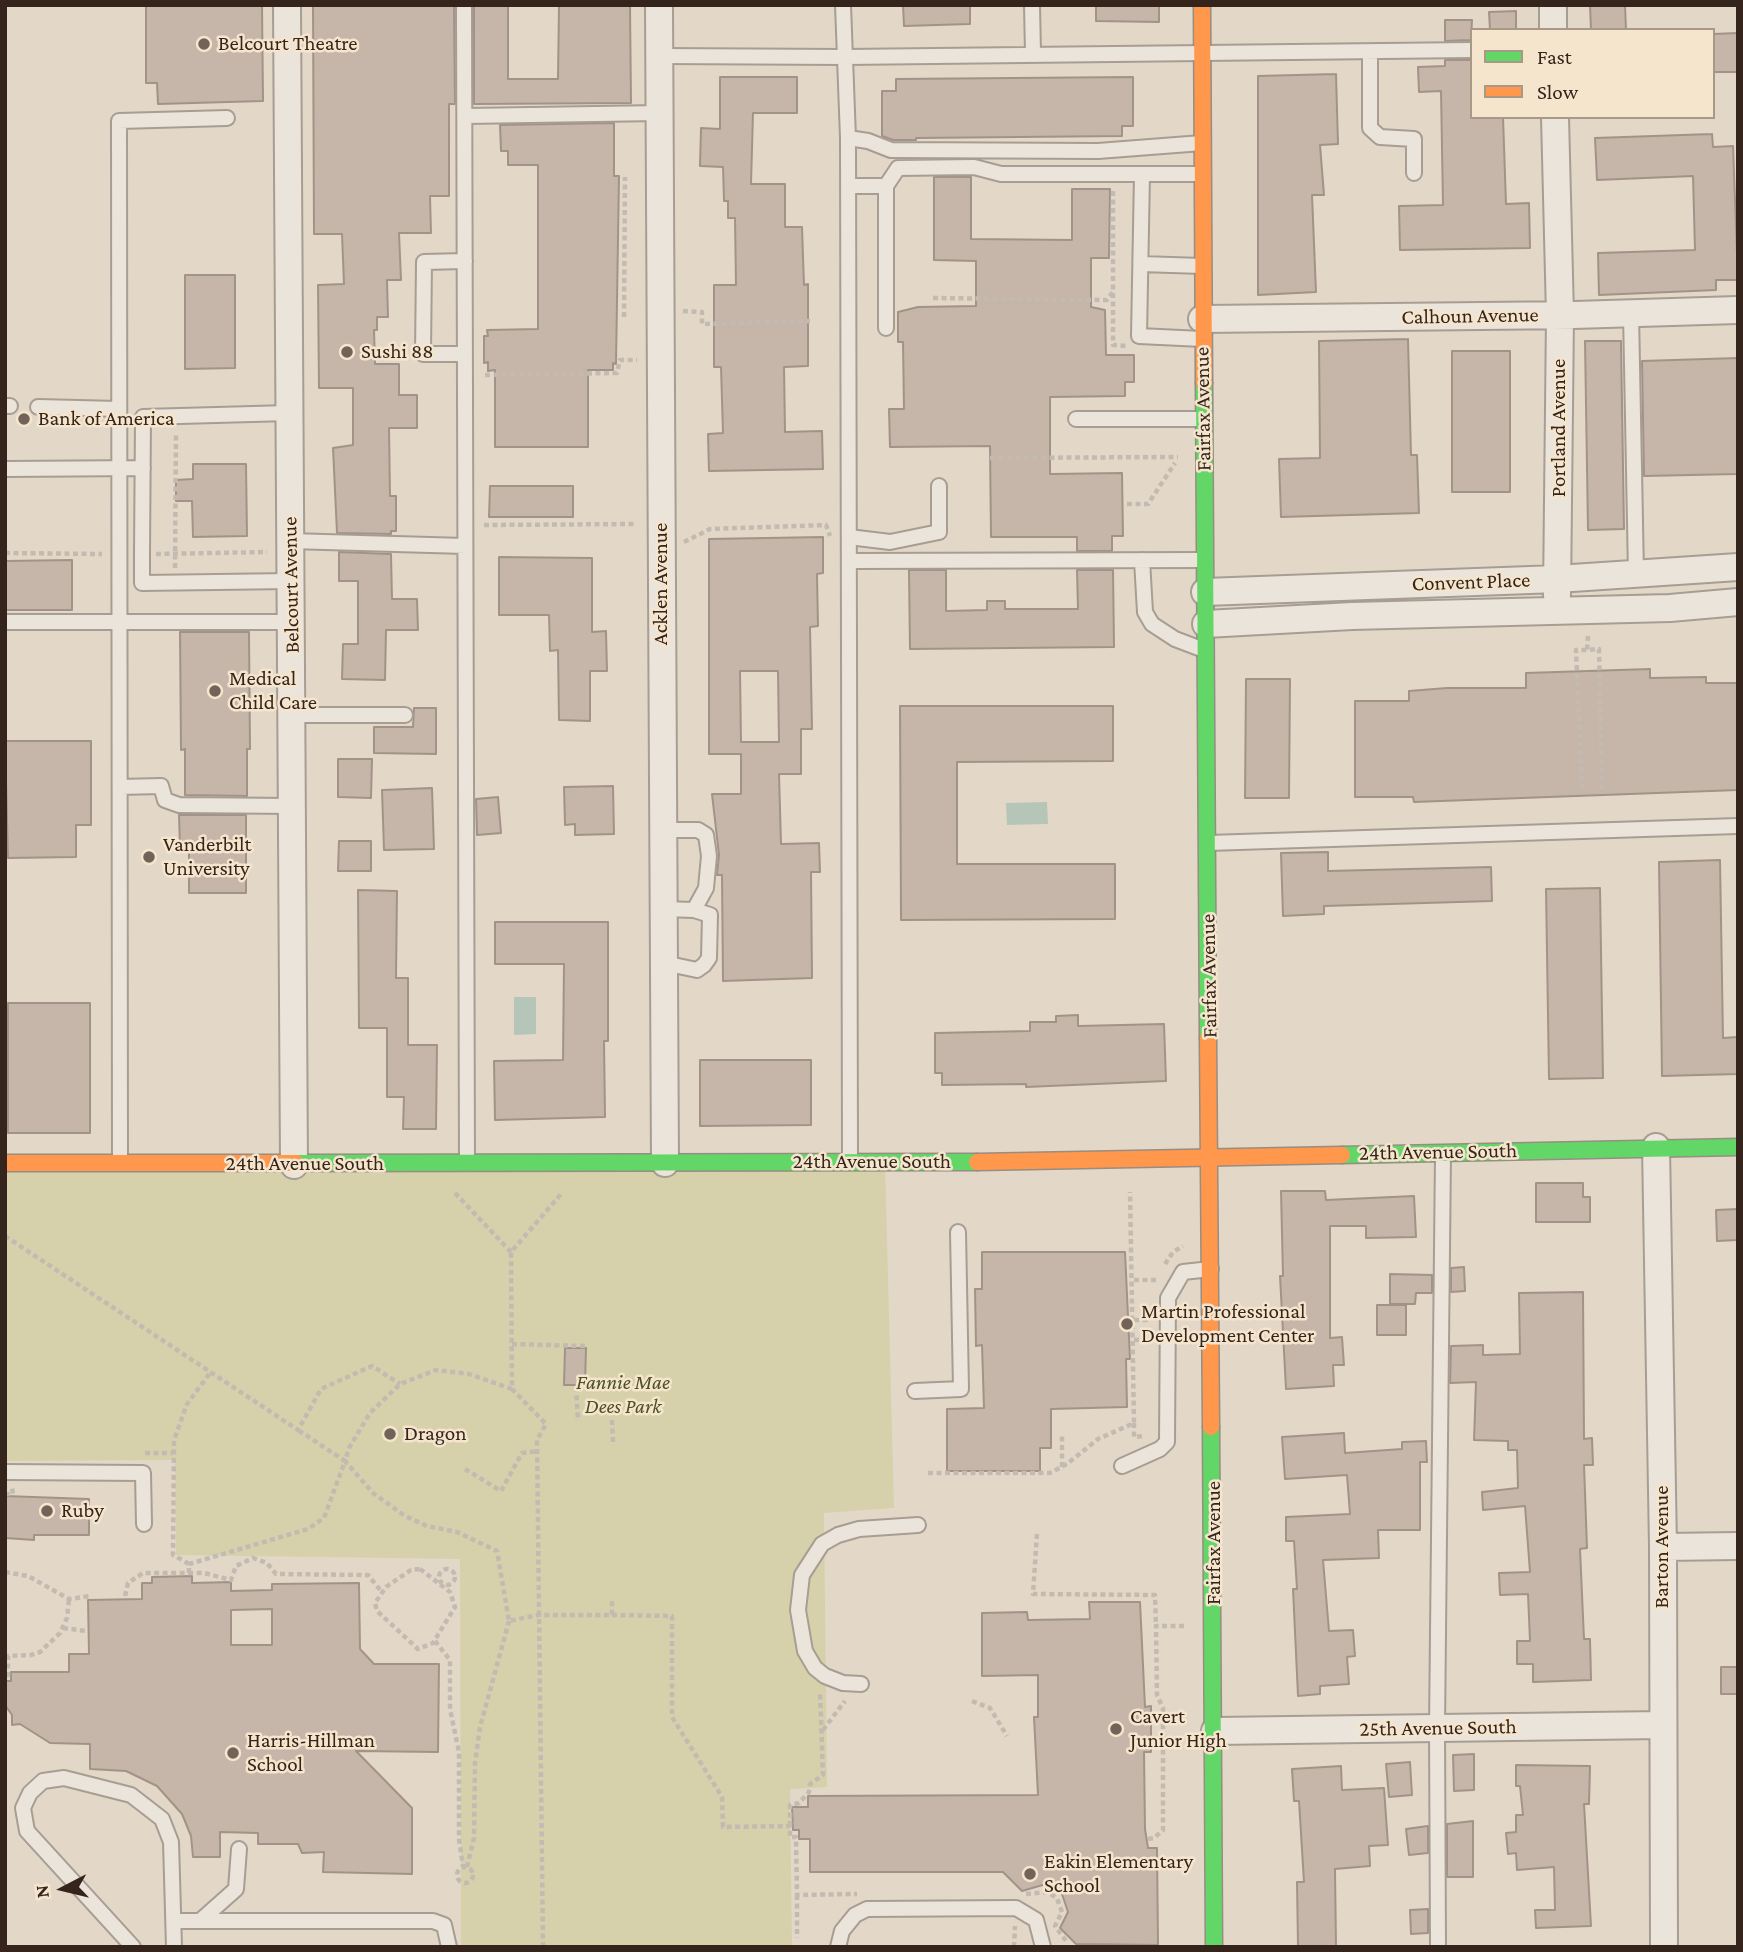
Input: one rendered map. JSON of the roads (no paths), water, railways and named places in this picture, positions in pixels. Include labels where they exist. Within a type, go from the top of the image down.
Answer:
[{"type":"street","name":"Belcourt Avenue","points":[[287,5],[289,413],[279,546],[291,582],[292,622],[294,1165]]},
{"type":"street","name":"Acklen Avenue","points":[[659,5],[665,1163]]},
{"type":"street","name":"Fairfax Avenue","points":[[1202,5],[1202,329],[1215,1731],[1214,1947]]},
{"type":"street","points":[[1553,5],[1553,28]]},
{"type":"street","name":"Portland Avenue","points":[[1555,119],[1560,315],[1557,612]]},
{"type":"street","name":"Calhoun Avenue","points":[[1202,329],[1738,310]]},
{"type":"street","name":"Convent Place","points":[[1205,593],[1557,579],[1738,568]]},
{"type":"street","name":"Convent Place","points":[[1206,637],[1352,616],[1557,612],[1738,602]]},
{"type":"street","name":"Barton Avenue","points":[[1656,1147],[1663,1547],[1664,1947]]},
{"type":"street","name":"24th Avenue South","points":[[5,1163],[850,1163],[1738,1147]]},
{"type":"street","points":[[1663,1547],[1738,1546]]},
{"type":"street","name":"25th Avenue South","points":[[1215,1731],[1662,1725]]},
{"type":"lane","points":[[464,5],[467,1164]]},
{"type":"lane","points":[[843,5],[848,138],[850,1163]]},
{"type":"lane","points":[[1032,5],[1033,54]]},
{"type":"lane","points":[[660,56],[845,57],[1470,50]]},
{"type":"lane","points":[[1370,52],[1370,128],[1380,137],[1414,139],[1414,173]]},
{"type":"lane","points":[[466,116],[660,113]]},
{"type":"lane","points":[[120,1163],[119,121],[227,118]]},
{"type":"lane","points":[[848,138],[868,141],[891,150],[1098,151],[1203,143]]},
{"type":"lane","points":[[886,328],[886,186],[898,168],[974,167],[1001,174],[1203,174]]},
{"type":"lane","points":[[1142,174],[1139,336],[1202,329]]},
{"type":"lane","points":[[848,186],[886,186]]},
{"type":"lane","points":[[465,261],[424,262],[423,354],[465,354]]},
{"type":"lane","points":[[1141,264],[1202,266]]},
{"type":"lane","points":[[1631,313],[1636,574]]},
{"type":"lane","points":[[38,407],[143,417],[289,413]]},
{"type":"lane","points":[[143,417],[142,583],[291,582]]},
{"type":"lane","points":[[1076,419],[1203,419]]},
{"type":"lane","points":[[5,470],[142,468]]},
{"type":"lane","points":[[849,537],[890,542],[939,533],[939,486]]},
{"type":"lane","points":[[279,546],[465,546]]},
{"type":"lane","points":[[1142,560],[1145,612],[1152,624],[1175,639],[1206,637]]},
{"type":"lane","points":[[849,561],[1205,560]]},
{"type":"lane","points":[[5,622],[292,622]]},
{"type":"lane","points":[[293,715],[405,715]]},
{"type":"lane","points":[[120,787],[161,786],[165,800],[179,804],[293,806]]},
{"type":"lane","points":[[1208,843],[1738,826]]},
{"type":"lane","points":[[663,830],[698,830],[706,835],[709,856],[706,888],[694,910]]},
{"type":"lane","points":[[663,909],[694,910],[710,915],[709,958],[697,970],[664,963]]},
{"type":"lane","points":[[1438,1947],[1437,1728],[1443,1153]]},
{"type":"lane","points":[[915,1391],[961,1389],[958,1232]]},
{"type":"lane","points":[[1122,1466],[1160,1449],[1167,1442],[1168,1298],[1183,1272],[1212,1269]]},
{"type":"lane","points":[[5,1472],[144,1473],[144,1524]]},
{"type":"lane","points":[[861,1684],[837,1682],[815,1668],[802,1642],[798,1610],[802,1575],[817,1551],[829,1539],[859,1529],[918,1525]]},
{"type":"lane","points":[[133,1947],[27,1831],[23,1808],[30,1793],[43,1781],[64,1778],[131,1795],[162,1819],[171,1842],[174,1947]]},
{"type":"lane","points":[[200,1922],[236,1889],[239,1849]]},
{"type":"lane","points":[[838,1947],[842,1931],[855,1915],[867,1909],[1020,1908],[1036,1920],[1044,1947]]},
{"type":"lane","points":[[175,1922],[433,1920],[444,1926],[449,1947]]},
{"type":"place","name":"Belcourt Theatre","points":[[204,44]]},
{"type":"place","name":"Sushi 88","points":[[347,352]]},
{"type":"place","name":"Bank of America","points":[[24,419]]},
{"type":"place","name":"Medical Child Care","points":[[215,691]]},
{"type":"place","name":"Vanderbilt University","points":[[149,857]]},
{"type":"place","name":"Martin Professional Development Center","points":[[1127,1324]]},
{"type":"place","name":"Dragon","points":[[390,1434]]},
{"type":"place","name":"Ruby","points":[[47,1511]]},
{"type":"place","name":"Cavert Junior High","points":[[1116,1729]]},
{"type":"place","name":"Harris-Hillman School","points":[[233,1753]]},
{"type":"place","name":"Eakin Elementary School","points":[[1030,1874]]},
{"type":"park label","name":"Fannie Mae Dees Park","points":[[623,1395]]}]
